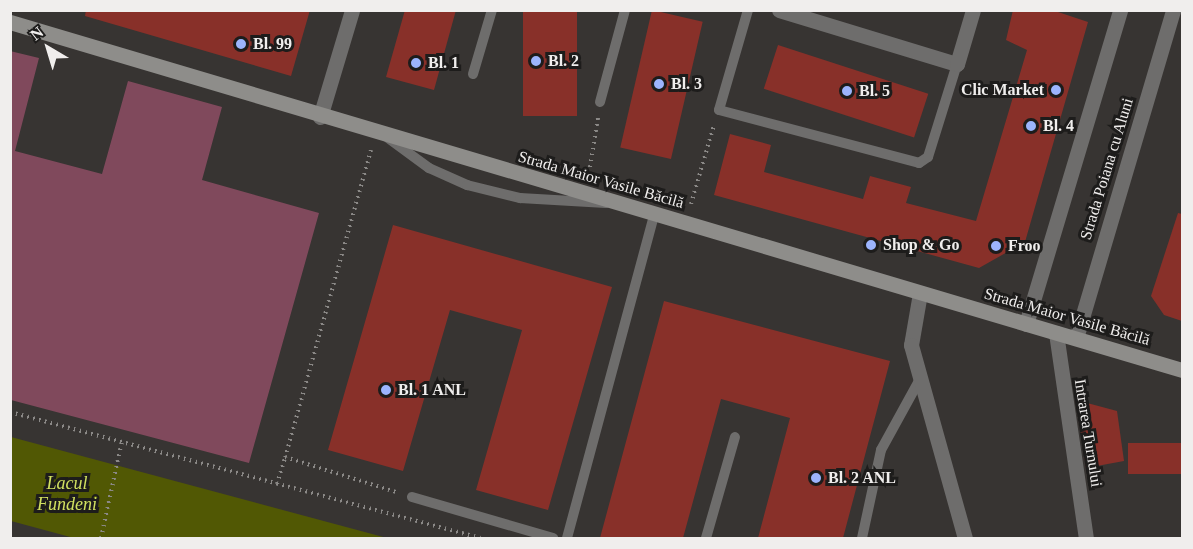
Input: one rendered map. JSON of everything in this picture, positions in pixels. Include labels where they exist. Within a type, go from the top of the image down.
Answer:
[{"type":"street","points":[[320,117],[352,10]]},
{"type":"street","points":[[779,10],[957,64],[973,10]]},
{"type":"street","name":"Strada Poiana cu Aluni","points":[[1026,324],[1120,10]]},
{"type":"street","name":"Strada Poiana cu Aluni","points":[[1076,338],[1173,10]]},
{"type":"street","name":"Strada Maior Vasile Băcilă","points":[[10,22],[320,117],[1182,370]]},
{"type":"street","points":[[920,293],[911,345],[965,538]]},
{"type":"street","name":"Intrarea Turnului","points":[[1056,333],[1086,538]]},
{"type":"lane","points":[[473,74],[492,10]]},
{"type":"lane","points":[[600,102],[625,10]]},
{"type":"lane","points":[[748,10],[719,110],[924,162],[957,64]]},
{"type":"lane","points":[[379,134],[429,168],[467,185],[520,198],[613,202]]},
{"type":"lane","points":[[567,538],[654,215]]},
{"type":"lane","points":[[862,538],[881,450],[921,379]]},
{"type":"lane","points":[[706,538],[735,437]]},
{"type":"lane","points":[[411,496],[553,538]]},
{"type":"path","points":[[585,194],[600,102]]},
{"type":"path","points":[[685,224],[719,110]]},
{"type":"path","points":[[277,484],[379,134]]},
{"type":"path","points":[[10,412],[480,538]]},
{"type":"path","points":[[101,538],[122,441]]},
{"type":"path","points":[[285,457],[411,496]]},
{"type":"shaded area","points":[[10,51],[39,58],[15,151],[102,174],[128,81],[222,107],[202,180],[319,213],[249,463],[11,400]]},
{"type":"water","name":"Lacul Fundeni","points":[[10,437],[387,538],[74,538],[11,521]]},
{"type":"building","name":"Bl. 99","points":[[86,10],[310,10],[291,76],[85,16]]},
{"type":"building","name":"Bl. 1","points":[[405,10],[456,10],[434,90],[386,77]]},
{"type":"building","name":"Bl. 2","points":[[523,10],[577,10],[577,116],[523,116]]},
{"type":"building","name":"Bl. 3","points":[[652,10],[703,22],[671,159],[620,147]]},
{"type":"building","name":"Bl. 4","points":[[1013,10],[1052,10],[1088,22],[1025,242],[979,268],[714,195],[730,134],[771,145],[764,172],[863,199],[870,176],[911,187],[906,203],[976,221],[1027,50],[1006,40]]},
{"type":"building","name":"Bl. 5","points":[[778,45],[928,94],[914,138],[764,89]]},
{"type":"building","points":[[1178,213],[1182,214],[1182,321],[1164,315],[1151,296]]},
{"type":"building","name":"Bl. 1 ANL","points":[[393,225],[612,287],[548,510],[476,490],[522,330],[450,310],[403,471],[328,450]]},
{"type":"building","name":"Bl. 2 ANL","points":[[664,301],[890,361],[843,538],[758,538],[790,418],[721,399],[683,538],[600,538]]},
{"type":"building","points":[[1076,400],[1117,411],[1124,461],[1086,468]]},
{"type":"building","points":[[1128,443],[1182,443],[1182,474],[1128,474]]},
{"type":"place","name":"Bl. 99","points":[[241,44]]},
{"type":"place","name":"Bl. 2","points":[[536,61]]},
{"type":"place","name":"Bl. 1","points":[[416,63]]},
{"type":"place","name":"Bl. 3","points":[[659,84]]},
{"type":"place","name":"Clic Market","points":[[1056,90]]},
{"type":"place","name":"Bl. 5","points":[[847,91]]},
{"type":"place","name":"Bl. 4","points":[[1031,126]]},
{"type":"place","name":"Shop & Go","points":[[871,245]]},
{"type":"place","name":"Froo","points":[[996,246]]},
{"type":"place","name":"Bl. 1 ANL","points":[[386,390]]},
{"type":"place","name":"Bl. 2 ANL","points":[[816,478]]}]
